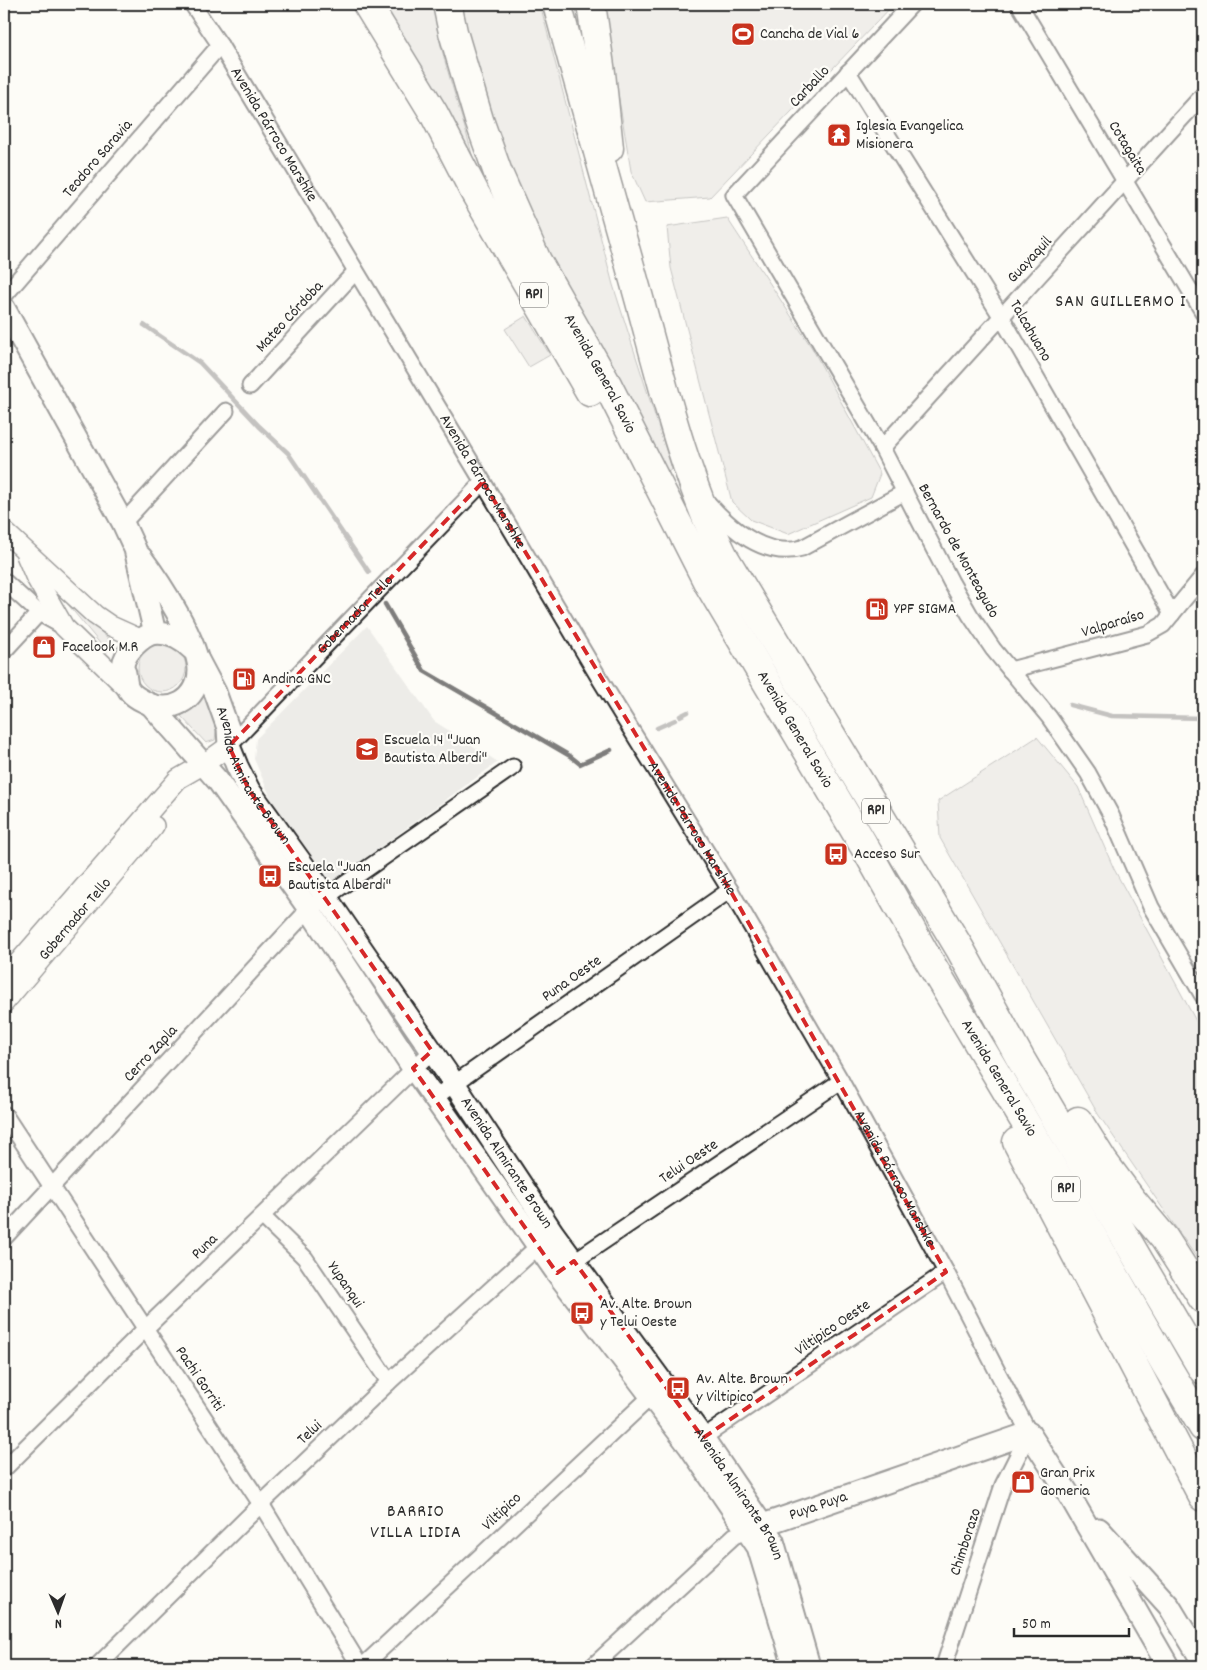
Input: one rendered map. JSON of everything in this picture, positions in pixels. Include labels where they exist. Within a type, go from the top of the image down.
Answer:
[{"type":"highway","name":"RP1","points":[[367,4],[433,112],[475,193],[581,377],[708,583]]},
{"type":"highway","name":"Avenida General Savio","points":[[447,4],[453,32],[479,120],[498,173],[537,261],[608,386],[708,583],[858,836],[925,954],[1070,1196],[1203,1427]]},
{"type":"highway","points":[[557,4],[617,222]]},
{"type":"highway","points":[[591,4],[601,73],[617,222]]},
{"type":"highway","name":"Avenida General Savio","points":[[617,222],[671,413],[712,533],[724,557],[960,949],[1020,1058],[1203,1370]]},
{"type":"highway","points":[[960,949],[1026,1039],[1103,1161],[1164,1238],[1203,1299]]},
{"type":"highway","points":[[925,954],[1012,1132],[1203,1497]]},
{"type":"main road","points":[[4,308],[123,523],[135,549],[148,636]]},
{"type":"main road","name":"Avenida Almirante Brown","points":[[135,549],[155,575],[184,626],[215,692],[228,728],[230,746],[237,766],[249,790],[318,903],[413,1068],[434,1098],[546,1239],[696,1442],[755,1527],[773,1541],[809,1666]]},
{"type":"main road","points":[[148,636],[174,636],[185,642],[196,655],[198,678],[191,694],[183,702],[173,707],[162,708],[151,705],[137,698],[128,689],[123,665],[130,650],[148,636]]},
{"type":"main road","name":"Avenida Almirante Brown","points":[[151,705],[204,764],[318,903],[432,1051],[454,1083],[546,1239]]},
{"type":"main road","name":"Avenida Párroco Marshke","points":[[1029,1433],[1071,1498],[1168,1666]]},
{"type":"main road","name":"Puya Puya","points":[[755,1527],[1029,1433]]},
{"type":"main road","points":[[1071,1498],[1166,1602],[1203,1662]]},
{"type":"main road","name":"Avenida Almirante Brown","points":[[755,1527],[758,1547],[794,1666]]},
{"type":"street","name":"Avenida Párroco Marshke","points":[[192,4],[220,46],[601,681],[730,890],[841,1081],[946,1272],[1029,1433]]},
{"type":"street","name":"Carballo","points":[[734,195],[912,4]]},
{"type":"street","name":"Cotagaita","points":[[1019,4],[1203,312]]},
{"type":"street","name":"Teodoro Saravia","points":[[4,296],[220,46]]},
{"type":"street","name":"Talcahuano","points":[[848,72],[1001,316],[1172,614]]},
{"type":"street","name":"Guayaquil","points":[[882,448],[1203,95]]},
{"type":"street","name":"Bernardo de Monteagudo","points":[[734,195],[882,448],[961,600],[988,642],[1049,717],[1088,773],[1111,815],[1151,907],[1203,996]]},
{"type":"street","name":"Mateo Córdoba","points":[[250,386],[355,272]]},
{"type":"street","points":[[123,523],[226,412]]},
{"type":"street","name":"Gobernador Tello","points":[[4,979],[178,779],[230,746],[483,482]]},
{"type":"street","points":[[696,489],[717,514],[735,530],[766,548],[792,551],[802,548],[905,492]]},
{"type":"street","points":[[4,531],[95,615],[111,626],[148,636]]},
{"type":"street","points":[[23,550],[35,576],[64,627]]},
{"type":"street","name":"Valparaíso","points":[[1010,670],[1147,634],[1163,625],[1203,576]]},
{"type":"street","points":[[4,581],[39,613],[64,627],[128,689]]},
{"type":"street","points":[[4,651],[39,613]]},
{"type":"street","name":"Gobernador Tello","points":[[4,1003],[204,764]]},
{"type":"street","name":"Cerro Zapla","points":[[4,1238],[318,903],[513,767]]},
{"type":"street","name":"Puna Oeste","points":[[434,1098],[730,890]]},
{"type":"street","name":"Puna","points":[[4,1469],[145,1329],[432,1051]]},
{"type":"street","name":"Telui Oeste","points":[[566,1267],[841,1081]]},
{"type":"street","name":"Pachi Gorriti","points":[[4,1114],[261,1504],[361,1666]]},
{"type":"street","name":"Yupanqui","points":[[262,1216],[305,1258],[389,1382]]},
{"type":"street","name":"Telui","points":[[97,1666],[261,1504],[389,1382],[546,1239]]},
{"type":"street","name":"Viltipico Oeste","points":[[696,1442],[946,1272]]},
{"type":"street","name":"Viltipico","points":[[361,1666],[658,1390]]},
{"type":"street","name":"Chimborazo","points":[[944,1666],[1003,1485],[1029,1433]]},
{"type":"street","name":"Puya Puya","points":[[593,1666],[734,1536],[755,1527]]},
{"type":"highlighted area","points":[[483,482],[730,890],[946,1272],[703,1438],[574,1261],[557,1273],[413,1068],[432,1051],[249,790],[229,746]]},
{"type":"shaded area","points":[[380,4],[433,4],[446,66],[475,167]]},
{"type":"shaded area","points":[[459,4],[540,4],[613,285],[672,469],[668,472],[611,377],[505,171]]},
{"type":"shaded area","points":[[567,4],[578,4],[591,105]]},
{"type":"shaded area","points":[[603,4],[894,4],[710,197],[645,202],[631,171]]},
{"type":"shaded area","points":[[727,218],[812,348],[880,474],[871,497],[788,534],[751,520],[732,502],[671,268],[667,227]]},
{"type":"shaded area","points":[[526,316],[550,355],[529,367],[505,329]]},
{"type":"shaded area","points":[[56,590],[112,642],[107,652]]},
{"type":"shaded area","name":"Escuela 14 \"Juan Bautista Alberdi\"","points":[[367,626],[434,721],[498,762],[332,882],[274,805],[254,759],[256,739]]},
{"type":"shaded area","points":[[162,644],[171,646],[179,651],[184,659],[186,668],[184,677],[179,685],[171,690],[162,692],[153,690],[145,685],[140,677],[138,668],[140,659],[145,651],[153,646]]},
{"type":"shaded area","points":[[204,693],[217,723],[215,740],[206,743],[181,716],[196,707]]},
{"type":"shaded area","points":[[1037,737],[1078,787],[1114,869],[1203,1034],[1203,1267],[1098,1114],[940,838],[938,801]]},
{"type":"waterway","points":[[144,325],[200,363],[259,426],[288,453],[369,572]]},
{"type":"waterway","points":[[385,604],[424,671],[570,756],[580,764],[611,750]]},
{"type":"waterway","points":[[1070,705],[1112,716],[1203,718]]},
{"type":"waterway","points":[[680,716],[688,712]]},
{"type":"waterway","points":[[657,728],[675,720]]},
{"type":"place","name":"Cancha de Vial 6","points":[[743,34]]},
{"type":"place","name":"Iglesia Evangelica Misionera","points":[[839,135]]},
{"type":"place","name":"YPF SIGMA","points":[[877,609]]},
{"type":"place","name":"Facelook M.R","points":[[44,647]]},
{"type":"place","name":"Andina GNC","points":[[244,679]]},
{"type":"place","name":"Escuela 14 \"Juan Bautista Alberdi\"","points":[[367,749]]},
{"type":"place","name":"Acceso Sur","points":[[836,854]]},
{"type":"place","name":"Escuela \"Juan Bautista Alberdi\"","points":[[270,876]]},
{"type":"place","name":"Av. Alte. Brown y Telui Oeste","points":[[582,1313]]},
{"type":"place","name":"Av. Alte. Brown y Viltipico","points":[[678,1388]]},
{"type":"place","name":"Gran Prix Gomeria","points":[[1023,1482]]},
{"type":"district","name":"SAN GUILLERMO I","points":[[1121,302]]},
{"type":"district","name":"BARRIO VILLA LIDIA","points":[[416,1522]]}]
